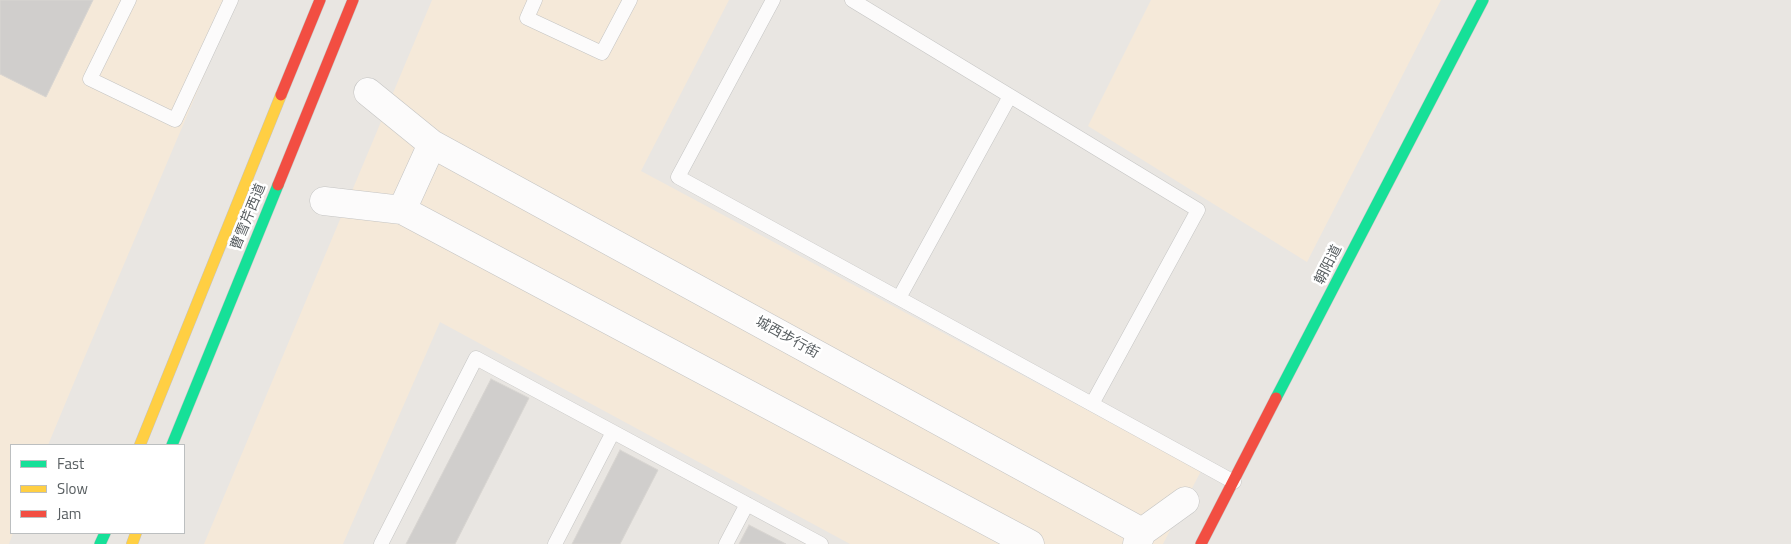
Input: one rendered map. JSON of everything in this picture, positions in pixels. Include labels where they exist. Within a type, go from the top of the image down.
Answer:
[{"type":"main road","name":"曹雪芹西道","points":[[140,444],[320,0]]},
{"type":"main road","name":"曹雪芹西道","points":[[172,444],[353,0]]},
{"type":"main road","name":"朝阳道","points":[[1201,544],[1482,0]]},
{"type":"street","name":"城西步行街","points":[[368,92],[432,144],[1140,538]]},
{"type":"street","points":[[402,210],[432,144]]},
{"type":"street","points":[[324,201],[402,210],[1030,544]]},
{"type":"street","points":[[1140,538],[1185,501]]},
{"type":"lane","points":[[129,0],[90,79],[175,120],[231,0]]},
{"type":"lane","points":[[535,0],[527,18],[602,53],[630,0]]},
{"type":"lane","points":[[773,0],[678,177],[1234,482]]},
{"type":"lane","points":[[852,0],[1198,210],[1092,404]]},
{"type":"lane","points":[[899,298],[1010,96]]},
{"type":"lane","points":[[381,544],[476,358],[821,544]]},
{"type":"lane","points":[[555,544],[613,432]]},
{"type":"lane","points":[[726,544],[747,504]]},
{"type":"shaded area","points":[[0,0],[236,0],[48,444],[10,444],[10,534],[13,534],[9,544],[0,544]]},
{"type":"shaded area","points":[[432,0],[729,0],[641,171],[1201,471],[1163,544],[850,544],[440,322],[343,544],[204,544]]},
{"type":"shaded area","points":[[1151,0],[1441,0],[1307,262],[1088,126]]},
{"type":"building","points":[[0,0],[93,0],[46,97],[0,74]]},
{"type":"building","points":[[491,379],[529,398],[455,544],[406,544]]},
{"type":"building","points":[[620,450],[658,470],[620,544],[572,544]]},
{"type":"building","points":[[749,525],[786,544],[739,544]]},
{"type":"traffic: fast","points":[[1276,398],[1483,0]]},
{"type":"traffic: fast","points":[[172,444],[278,185]]},
{"type":"traffic: fast","points":[[100,544],[105,534]]},
{"type":"traffic: slow","points":[[140,444],[281,95]]},
{"type":"traffic: slow","points":[[132,544],[136,534]]},
{"type":"traffic: jam","points":[[281,95],[320,0]]},
{"type":"traffic: jam","points":[[278,185],[353,0]]},
{"type":"traffic: jam","points":[[1201,544],[1276,398]]}]
